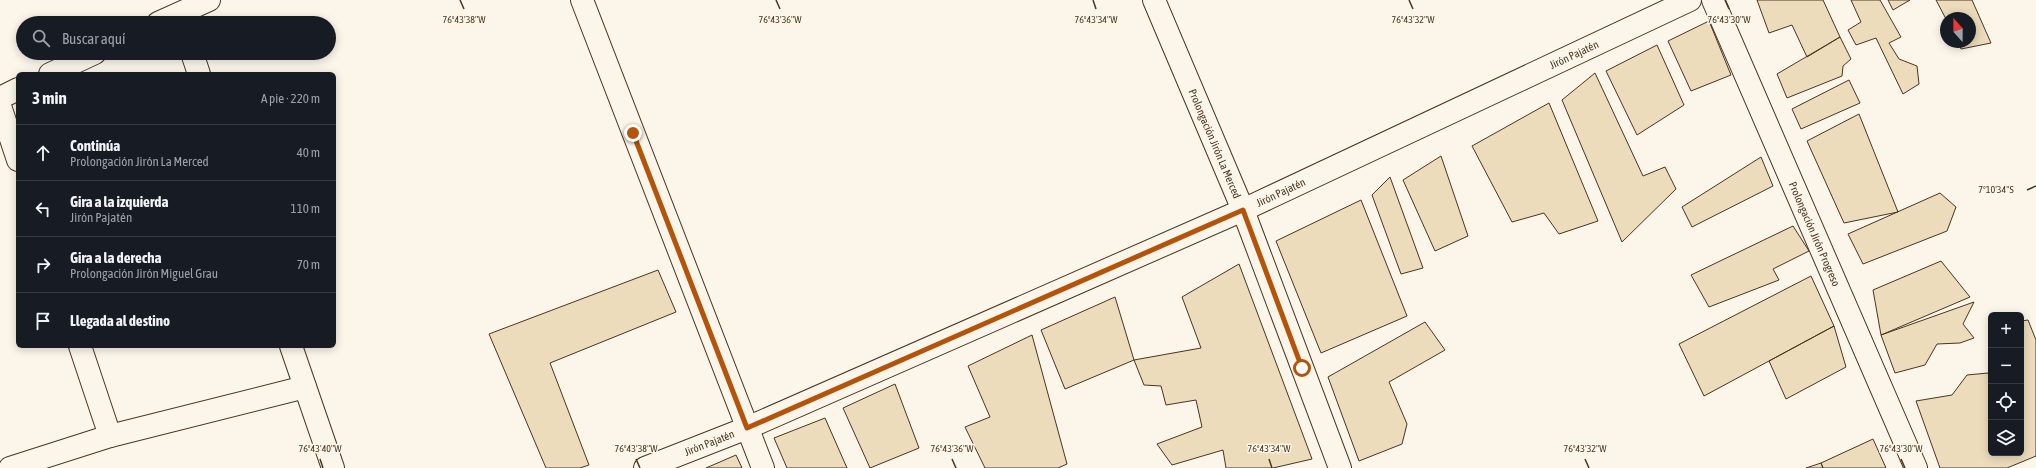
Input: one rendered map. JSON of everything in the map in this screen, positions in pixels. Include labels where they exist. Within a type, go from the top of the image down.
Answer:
[{"type":"street","points":[[178,12],[209,0]]},
{"type":"street","points":[[582,0],[763,468]]},
{"type":"street","name":"Prolongación Jirón La Merced","points":[[1154,0],[1243,210],[1340,468]]},
{"type":"street","name":"Jirón Pajatén","points":[[645,468],[747,428],[1243,210],[1690,0]]},
{"type":"street","name":"Prolongación Jirón Progreso","points":[[1713,0],[1916,468]]},
{"type":"street","points":[[54,72],[79,60]]},
{"type":"street","points":[[194,60],[198,72]]},
{"type":"street","points":[[0,98],[16,90]]},
{"type":"street","points":[[0,106],[16,154]]},
{"type":"street","points":[[81,348],[110,436]]},
{"type":"street","points":[[292,348],[333,468]]},
{"type":"street","points":[[10,468],[110,436],[305,388]]},
{"type":"building","points":[[1757,0],[1823,0],[1840,37],[1807,57],[1792,25],[1769,33]]},
{"type":"building","points":[[1851,0],[1880,0],[1901,37],[1889,43],[1899,59],[1917,66],[1919,84],[1903,94],[1876,38],[1856,45],[1848,30],[1861,22]]},
{"type":"building","points":[[1888,0],[1910,0],[1893,10]]},
{"type":"building","points":[[1936,0],[1972,0],[1991,43],[1976,46],[1976,12],[1942,12]]},
{"type":"building","points":[[1709,21],[1731,75],[1691,91],[1668,41]]},
{"type":"building","points":[[1840,37],[1851,59],[1843,66],[1842,76],[1787,98],[1777,74]]},
{"type":"building","points":[[1657,45],[1684,105],[1637,135],[1606,71]]},
{"type":"building","points":[[1595,73],[1643,176],[1665,167],[1676,189],[1622,242],[1562,100]]},
{"type":"building","points":[[1849,80],[1860,103],[1801,129],[1792,109]]},
{"type":"building","points":[[1549,103],[1598,221],[1559,234],[1544,213],[1512,222],[1472,146]]},
{"type":"building","points":[[1859,114],[1898,212],[1844,223],[1807,141]]},
{"type":"building","points":[[1441,156],[1468,236],[1435,251],[1403,180]]},
{"type":"building","points":[[1761,157],[1773,186],[1692,227],[1682,207]]},
{"type":"building","points":[[1390,177],[1423,268],[1401,274],[1372,195]]},
{"type":"building","points":[[1940,193],[1956,207],[1947,231],[1863,264],[1848,234]]},
{"type":"building","points":[[1361,200],[1407,316],[1321,353],[1276,241]]},
{"type":"building","points":[[1793,226],[1809,251],[1773,269],[1779,280],[1709,307],[1691,275]]},
{"type":"building","points":[[1941,261],[1970,297],[1881,335],[1873,290]]},
{"type":"building","points":[[1239,264],[1312,459],[1273,468],[1226,468],[1223,450],[1172,465],[1157,444],[1202,427],[1196,400],[1166,405],[1161,386],[1144,385],[1134,360],[1201,348],[1182,297]]},
{"type":"building","points":[[658,270],[676,312],[550,363],[589,465],[580,468],[546,468],[489,334]]},
{"type":"building","points":[[1811,276],[1834,326],[1704,396],[1679,344]]},
{"type":"building","points":[[1115,297],[1134,360],[1065,389],[1041,330]]},
{"type":"building","points":[[1974,302],[1963,324],[1974,338],[1960,343],[1937,344],[1925,365],[1895,373],[1881,335]]},
{"type":"building","points":[[2028,320],[2036,340],[2036,456],[2007,468],[1940,468],[1916,401],[1952,395],[1967,375],[1988,373],[1988,456],[2024,456],[2024,321]]},
{"type":"building","points":[[1425,322],[1445,350],[1389,382],[1407,424],[1402,444],[1359,461],[1328,377]]},
{"type":"building","points":[[1834,326],[1846,367],[1786,399],[1769,361]]},
{"type":"building","points":[[1032,335],[1067,464],[1058,468],[985,468],[965,427],[990,417],[968,366]]},
{"type":"building","points":[[895,384],[919,448],[870,468],[843,408]]},
{"type":"building","points":[[825,418],[847,468],[787,468],[774,438]]},
{"type":"building","points":[[1873,439],[1886,468],[1823,468],[1821,463]]},
{"type":"building","points":[[736,455],[742,468],[706,468]]},
{"type":"building","points":[[1821,463],[1823,468],[1806,468]]},
{"type":"route","points":[[633,133],[747,428],[1243,210],[1302,368]]}]
